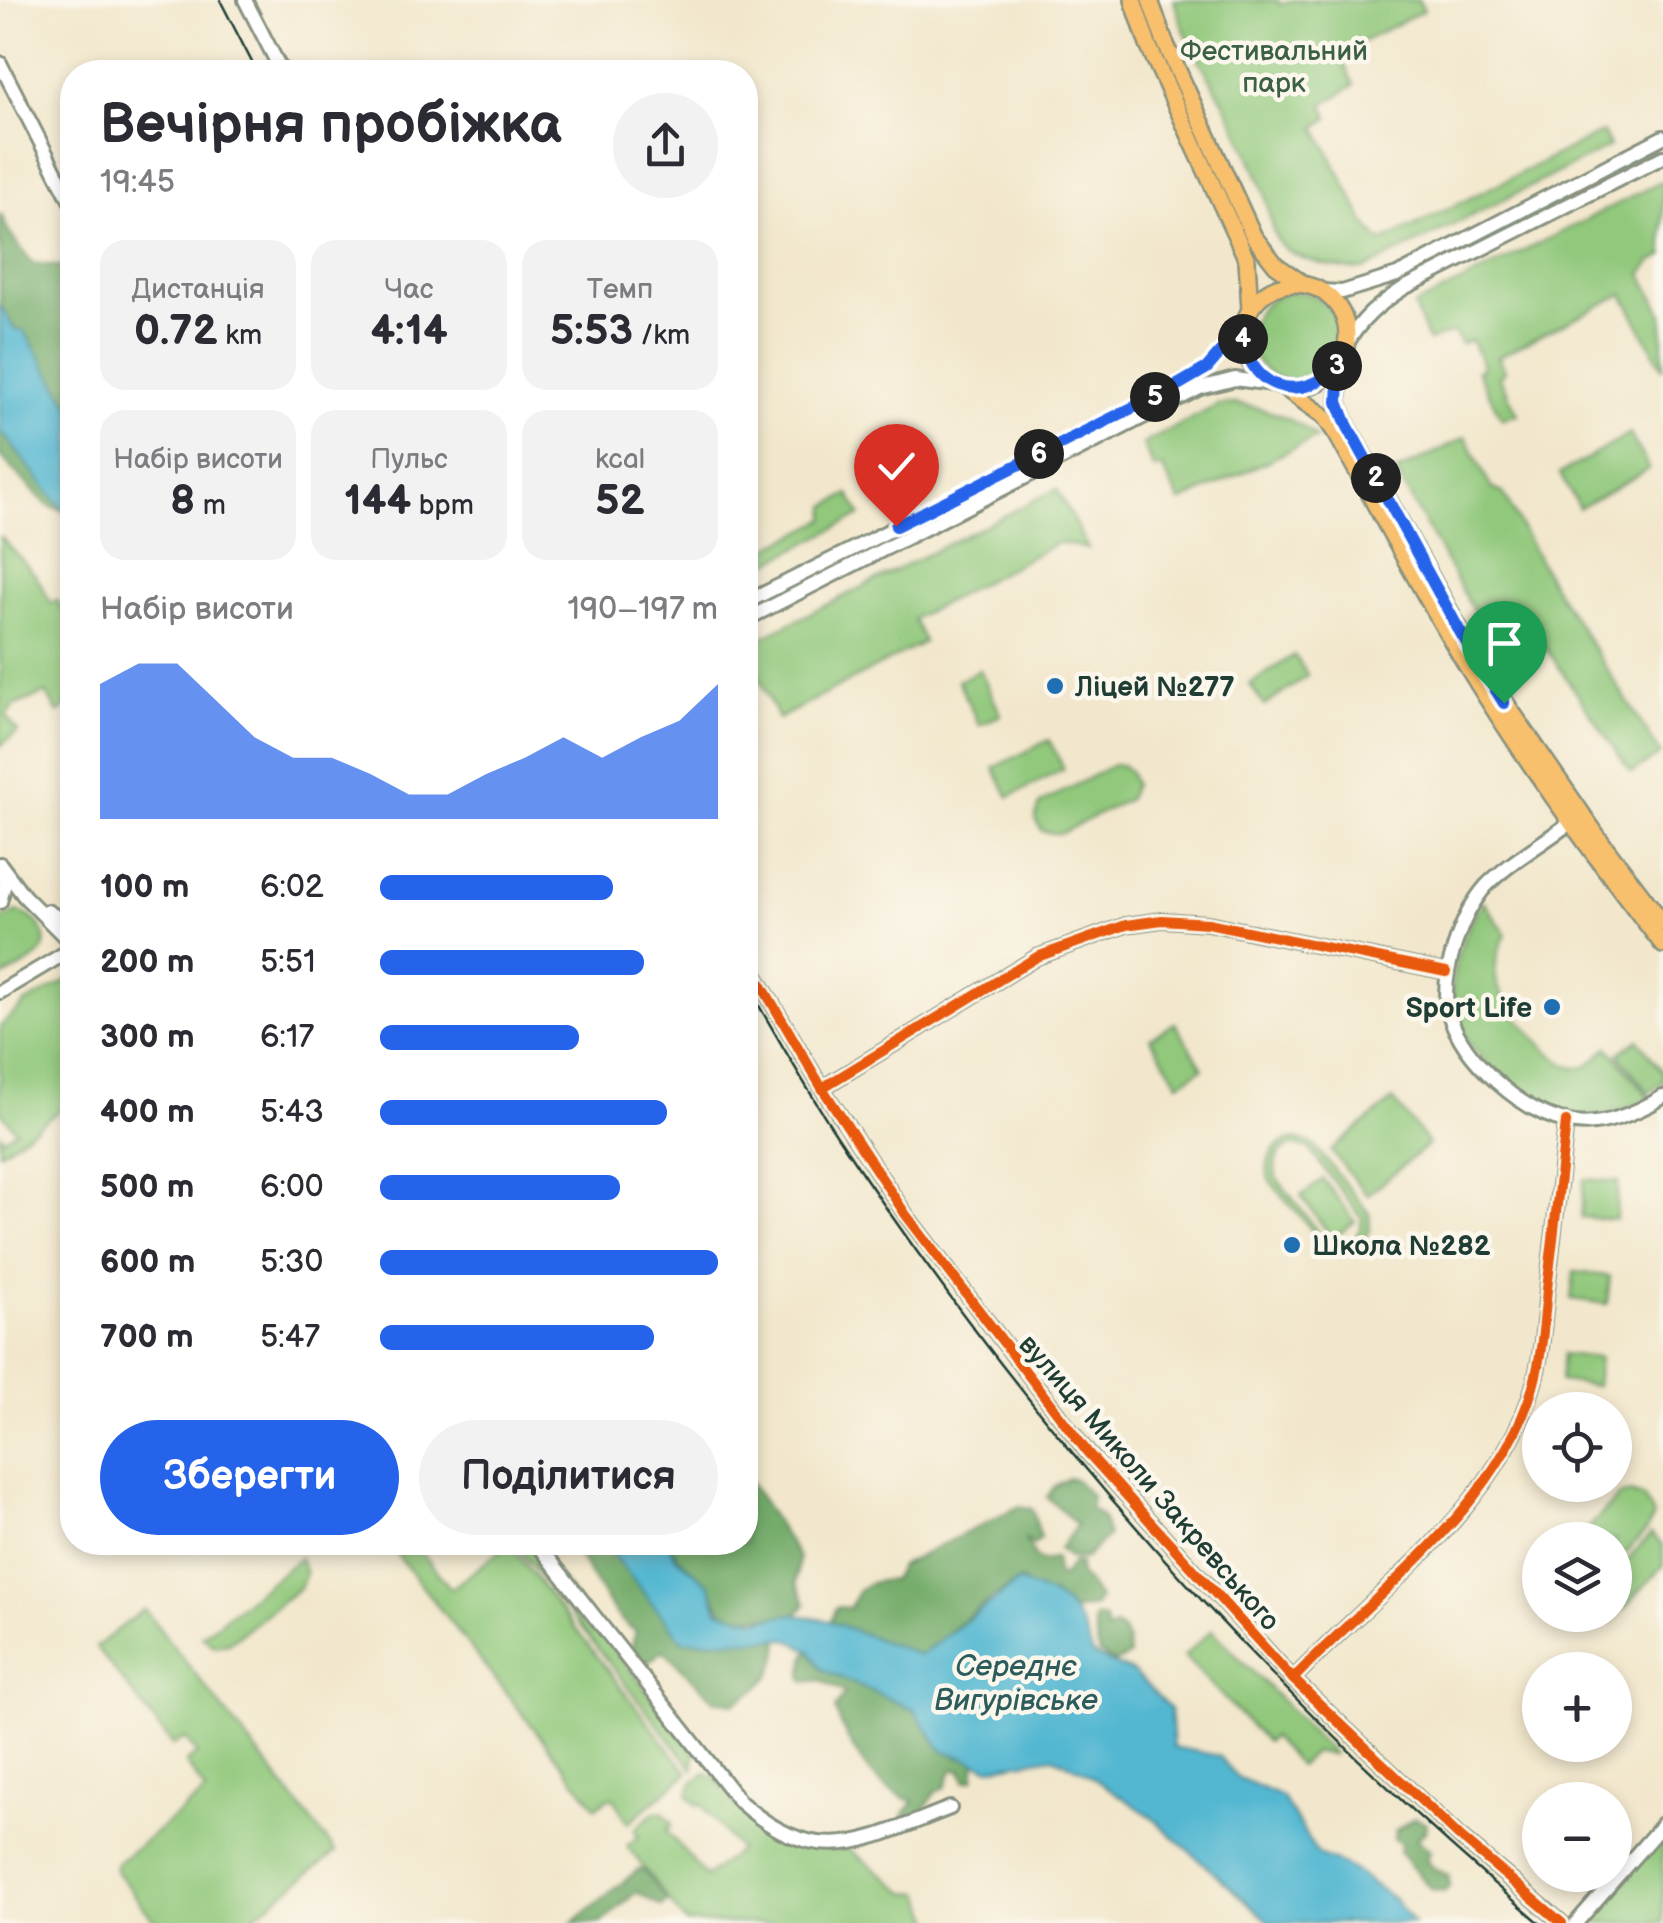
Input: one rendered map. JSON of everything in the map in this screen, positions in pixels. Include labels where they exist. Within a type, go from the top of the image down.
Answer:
[{"type":"main road","points":[[1133,0],[1148,45],[1247,260],[1246,356],[1254,370],[1324,416],[1449,637],[1571,822],[1663,945]]},
{"type":"main road","points":[[1150,0],[1164,40],[1254,237],[1276,266],[1313,288],[1342,314],[1346,345],[1330,376],[1314,385],[1280,386]]},
{"type":"main road","points":[[1247,318],[1273,289],[1313,288]]},
{"type":"main road","points":[[1340,362],[1338,402],[1347,425],[1459,630],[1545,761],[1663,923]]},
{"type":"street","points":[[244,0],[276,60]]},
{"type":"street","points":[[0,62],[60,180]]},
{"type":"street","points":[[1313,288],[1342,292],[1397,275],[1663,138]]},
{"type":"street","points":[[1346,345],[1378,305],[1404,288],[1663,157]]},
{"type":"street","points":[[758,596],[1176,386],[1207,368],[1247,318]]},
{"type":"street","points":[[758,613],[1200,388],[1235,379],[1280,386]]},
{"type":"street","points":[[1571,822],[1487,885],[1465,921],[1446,972],[1448,1013],[1491,1079],[1522,1101],[1566,1122],[1603,1121],[1644,1109],[1663,1097]]},
{"type":"street","points":[[1,866],[60,940]]},
{"type":"street","points":[[0,902],[5,883],[1,866]]},
{"type":"street","points":[[24,896],[60,918]]},
{"type":"street","points":[[822,1088],[1037,956],[1126,925],[1162,920],[1208,923],[1446,972]]},
{"type":"street","points":[[0,992],[60,956]]},
{"type":"street","name":"вулиця Миколи Закревського","points":[[758,979],[822,1088],[906,1215],[1030,1381],[1175,1553],[1292,1679],[1459,1836],[1562,1923]]},
{"type":"street","points":[[1292,1679],[1452,1522],[1500,1460],[1517,1426],[1533,1388],[1541,1344],[1566,1122]]},
{"type":"street","points":[[546,1555],[740,1802],[768,1827],[798,1840],[853,1844],[950,1808]]},
{"type":"street","points":[[1576,1923],[1663,1824]]},
{"type":"green space","name":"Фестивальний парк","points":[[1174,0],[1278,0],[1280,5],[1294,0],[1418,0],[1424,10],[1339,54],[1354,85],[1324,104],[1329,118],[1316,127],[1365,222],[1381,242],[1603,132],[1609,147],[1363,270],[1309,260],[1289,251],[1277,239],[1249,153],[1189,40]]},
{"type":"green space","points":[[1663,181],[1663,256],[1651,262],[1642,274],[1663,315],[1663,369],[1623,294],[1498,357],[1505,371],[1499,376],[1518,414],[1502,419],[1477,371],[1484,367],[1471,340],[1461,344],[1454,332],[1428,341],[1414,306]]},
{"type":"green space","points":[[0,213],[32,263],[60,267],[60,510],[47,505],[0,456]]},
{"type":"green space","points":[[1295,292],[1327,305],[1340,337],[1327,369],[1295,382],[1263,369],[1250,337],[1263,305]]},
{"type":"green space","points":[[1236,404],[1279,415],[1316,438],[1180,502],[1162,467],[1154,469],[1143,444],[1218,405]]},
{"type":"green space","points":[[1630,434],[1649,469],[1579,508],[1560,474]]},
{"type":"green space","points":[[1466,437],[1491,488],[1503,493],[1549,579],[1661,754],[1631,773],[1514,601],[1478,619],[1396,472]]},
{"type":"green space","points":[[1057,489],[1088,549],[1059,542],[913,619],[924,642],[778,719],[758,675],[758,639]]},
{"type":"green space","points":[[849,494],[861,515],[758,568],[758,553],[826,519],[827,506]]},
{"type":"green space","points":[[0,536],[36,576],[51,603],[57,600],[60,605],[60,711],[46,693],[13,706],[6,716],[18,732],[0,746]]},
{"type":"green space","points":[[1294,655],[1308,676],[1264,706],[1250,684]]},
{"type":"green space","points":[[980,670],[1001,715],[979,725],[958,681]]},
{"type":"green space","points":[[1049,740],[1064,769],[1009,797],[994,768]]},
{"type":"green space","points":[[1113,765],[1122,765],[1129,771],[1134,784],[1128,799],[1060,834],[1042,831],[1035,819],[1040,804]]},
{"type":"green space","points":[[1483,901],[1506,934],[1497,959],[1496,979],[1521,1021],[1557,1058],[1577,1068],[1586,1066],[1608,1047],[1650,1098],[1614,1112],[1574,1114],[1519,1090],[1485,1062],[1460,1028],[1452,997],[1454,968],[1463,940]]},
{"type":"green space","points":[[18,912],[38,923],[44,943],[33,960],[0,979],[0,919]]},
{"type":"green space","points":[[60,985],[60,1110],[0,1152],[0,1134],[4,1138],[16,1130],[0,1111],[0,1026],[26,1003]]},
{"type":"green space","points":[[1175,1023],[1203,1068],[1179,1083],[1150,1038]]},
{"type":"green space","points":[[1638,1039],[1663,1073],[1663,1082],[1649,1093],[1618,1054]]},
{"type":"green space","points":[[1393,1100],[1429,1144],[1367,1195],[1331,1151]]},
{"type":"green space","points":[[1288,1141],[1313,1144],[1369,1213],[1370,1230],[1362,1245],[1347,1253],[1330,1251],[1269,1180],[1272,1153]],"holes":[[[1293,1145],[1308,1148],[1362,1218],[1359,1231],[1347,1243],[1328,1244],[1276,1177],[1276,1161],[1283,1150]]]},
{"type":"green space","points":[[1323,1179],[1355,1221],[1333,1239],[1301,1196]]},
{"type":"green space","points":[[1584,1179],[1618,1182],[1616,1220],[1581,1217]]},
{"type":"green space","points":[[1574,1272],[1610,1276],[1607,1304],[1571,1299]]},
{"type":"green space","points":[[1563,1354],[1599,1358],[1596,1386],[1560,1381]]},
{"type":"green space","points":[[1075,1479],[1091,1496],[1090,1508],[1102,1517],[1108,1536],[1085,1558],[1070,1558],[1059,1549],[1077,1525],[1047,1497],[1055,1486]]},
{"type":"green space","points":[[1632,1493],[1644,1498],[1653,1516],[1647,1530],[1632,1545],[1632,1522],[1594,1522],[1613,1502],[1632,1502]]},
{"type":"green space","points":[[758,1494],[799,1558],[796,1583],[806,1604],[795,1617],[725,1616],[709,1586],[677,1556],[758,1555]]},
{"type":"green space","points":[[1020,1506],[1032,1509],[1041,1538],[1033,1545],[1024,1538],[1036,1558],[1044,1562],[1055,1558],[1057,1574],[1063,1577],[1073,1562],[1080,1563],[1079,1573],[1099,1598],[1095,1607],[1071,1611],[1052,1594],[1040,1596],[1021,1580],[991,1598],[919,1657],[830,1623],[836,1607],[850,1608],[865,1585],[892,1580],[900,1566]]},
{"type":"green space","points":[[1651,1534],[1663,1545],[1663,1565],[1632,1600],[1632,1555]]},
{"type":"green space","points":[[397,1555],[424,1555],[451,1589],[495,1555],[518,1555],[688,1773],[628,1823],[614,1798],[596,1807]]},
{"type":"green space","points":[[524,1555],[541,1555],[695,1753],[693,1769]]},
{"type":"green space","points":[[578,1555],[629,1555],[651,1586],[774,1637],[779,1642],[772,1672],[735,1703],[715,1700],[663,1650],[645,1665],[631,1648],[636,1631],[609,1604]]},
{"type":"green space","points":[[300,1558],[306,1574],[299,1588],[229,1643],[215,1646],[202,1636]]},
{"type":"green space","points":[[144,1609],[336,1852],[245,1923],[156,1923],[116,1871],[116,1864],[206,1792],[186,1763],[197,1754],[185,1738],[173,1745],[96,1647]]},
{"type":"green space","points":[[1096,1617],[1105,1620],[1107,1631],[1116,1626],[1123,1632],[1129,1656],[1115,1663],[1099,1653],[1093,1622]]},
{"type":"green space","points":[[1212,1630],[1333,1754],[1314,1752],[1299,1766],[1272,1737],[1266,1742],[1184,1656]]},
{"type":"green space","points":[[813,1647],[895,1685],[959,1758],[962,1747],[977,1752],[974,1779],[965,1781],[961,1770],[952,1770],[945,1788],[935,1792],[919,1818],[907,1822],[903,1816],[914,1801],[874,1776],[847,1737],[835,1709],[845,1693],[821,1680],[805,1682],[802,1677],[806,1654]]},
{"type":"green space","points":[[706,1773],[716,1778],[767,1831],[814,1847],[848,1848],[906,1892],[922,1893],[934,1923],[686,1923],[627,1846],[639,1836],[634,1830],[655,1812],[662,1812],[673,1824],[667,1831],[706,1877],[739,1850],[700,1803],[697,1805],[688,1795],[693,1782]]},
{"type":"green space","points":[[1415,1817],[1426,1823],[1425,1831],[1417,1839],[1430,1851],[1426,1861],[1448,1875],[1450,1886],[1444,1892],[1431,1889],[1399,1852],[1401,1843],[1394,1839],[1395,1831]]},
{"type":"green space","points":[[1663,1828],[1663,1923],[1583,1923],[1609,1892],[1632,1892],[1632,1865]]},
{"type":"green space","points":[[638,1870],[644,1870],[668,1901],[661,1906],[636,1892],[602,1923],[572,1923]]},
{"type":"water","points":[[0,305],[15,330],[24,331],[60,389],[60,506],[0,430]]},
{"type":"water","name":"Середнє Вигурівське","points":[[613,1555],[675,1555],[710,1585],[718,1610],[757,1620],[792,1614],[829,1621],[920,1655],[1018,1582],[1068,1607],[1081,1625],[1093,1655],[1134,1673],[1170,1709],[1173,1747],[1219,1756],[1237,1777],[1282,1797],[1318,1855],[1349,1867],[1394,1899],[1413,1923],[1271,1923],[1150,1816],[1082,1770],[1053,1757],[990,1768],[942,1750],[914,1710],[821,1669],[811,1651],[787,1639],[683,1641]]},
{"type":"tram line","points":[[220,0],[251,60]]},
{"type":"tram line","points":[[758,1004],[826,1118],[913,1246],[1075,1455],[1251,1652],[1440,1836],[1540,1923]]},
{"type":"cycle path","points":[[822,1088],[1037,957],[1126,925],[1162,920],[1208,923],[1446,972]]},
{"type":"cycle path","points":[[758,979],[822,1088],[906,1215],[1088,1453],[1293,1679],[1459,1836],[1562,1923]]},
{"type":"cycle path","points":[[1293,1679],[1464,1509],[1516,1430],[1533,1387],[1541,1351],[1566,1122]]},
{"type":"place","name":"Ліцей №277","points":[[1055,686]]},
{"type":"place","name":"Sport Life","points":[[1552,1007]]},
{"type":"place","name":"Школа №282","points":[[1292,1245]]},
{"type":"route","points":[[896,526],[1176,386],[1207,368],[1244,325],[1246,356],[1254,370],[1273,384],[1286,389],[1314,385],[1330,376],[1340,362],[1338,402],[1347,425],[1459,630],[1504,703]]}]
